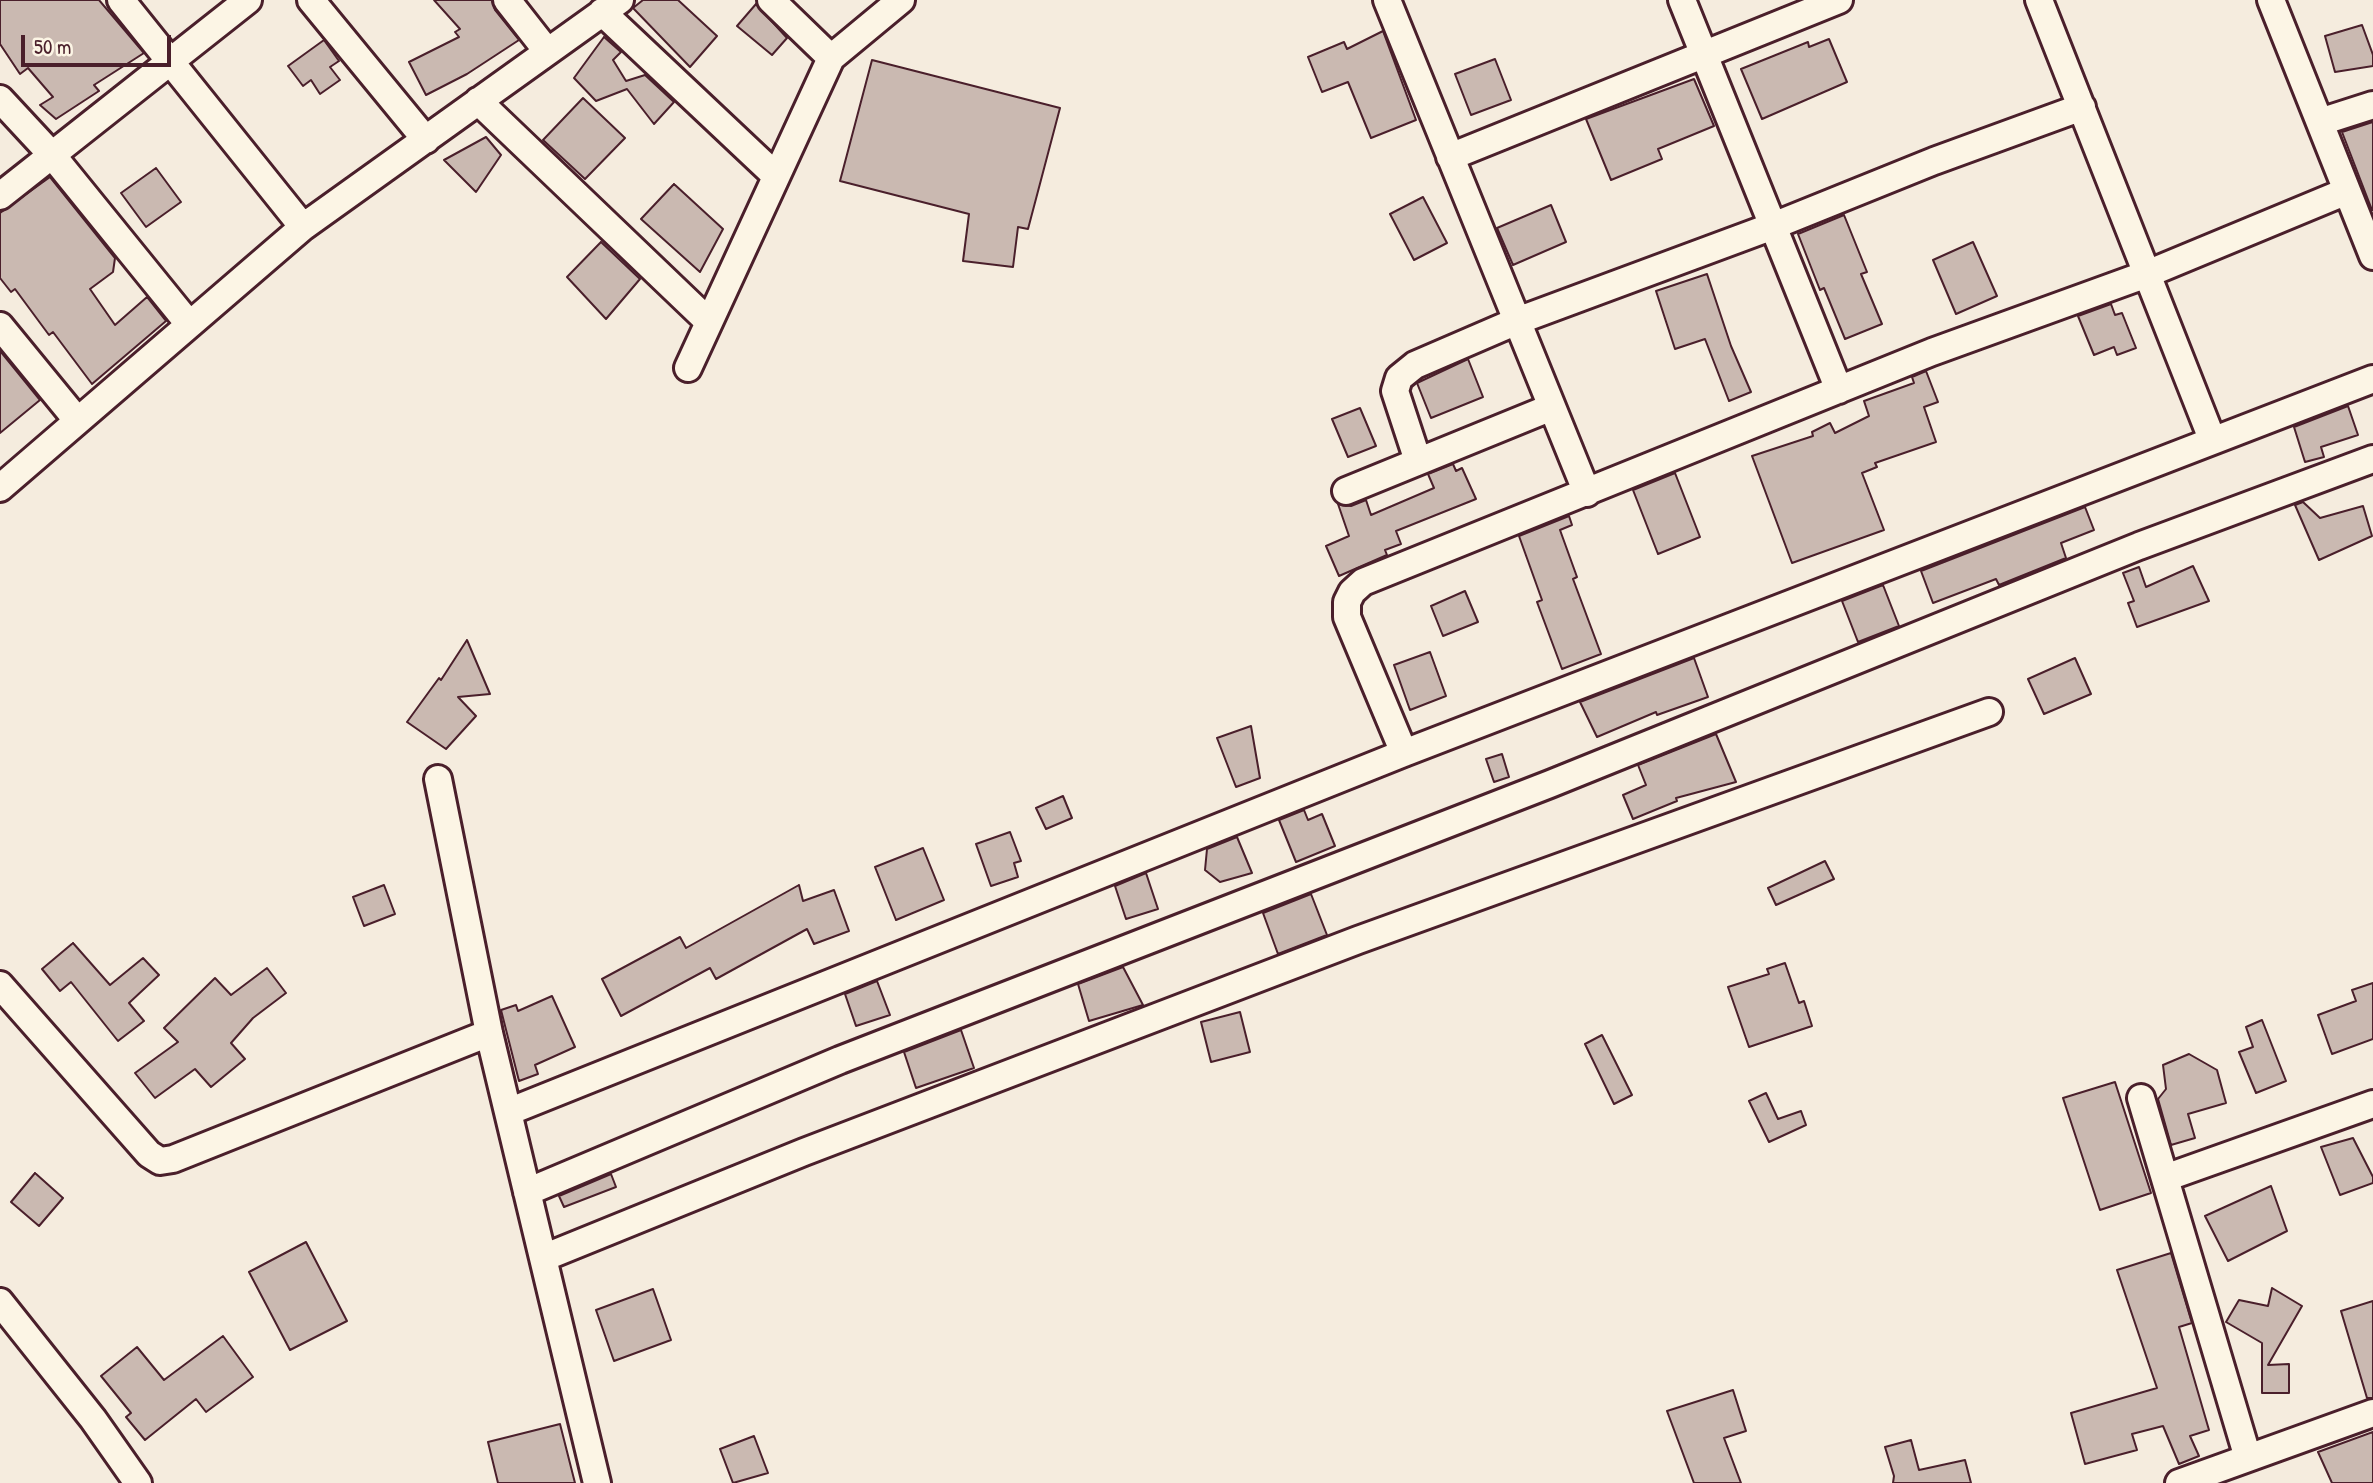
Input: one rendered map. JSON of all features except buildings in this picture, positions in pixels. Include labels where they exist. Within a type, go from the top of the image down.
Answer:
[{"type":"street","points":[[121,0],[303,227]]},
{"type":"street","points":[[0,196],[248,0]]},
{"type":"street","points":[[312,0],[426,140]]},
{"type":"street","points":[[507,0],[547,51]]},
{"type":"street","points":[[771,0],[831,58]]},
{"type":"street","points":[[688,368],[831,58],[901,0]]},
{"type":"street","points":[[1387,0],[1587,493]]},
{"type":"street","points":[[1682,0],[1839,390]]},
{"type":"street","points":[[1450,157],[1839,0]]},
{"type":"street","points":[[2039,0],[2212,439]]},
{"type":"street","points":[[2272,0],[2373,256]]},
{"type":"street","points":[[0,488],[303,227],[611,6],[776,176]]},
{"type":"street","points":[[0,99],[51,155],[189,324]]},
{"type":"street","points":[[478,102],[709,321]]},
{"type":"street","points":[[2320,122],[2373,105]]},
{"type":"street","points":[[1418,461],[1395,391],[1399,378],[1415,365],[1517,321],[2082,107]]},
{"type":"street","points":[[1404,753],[1348,617],[1347,602],[1352,592],[1363,582],[1932,352],[2147,274],[2347,191]]},
{"type":"street","points":[[0,326],[77,420]]},
{"type":"street","points":[[508,1112],[1404,753],[2373,379]]},
{"type":"street","points":[[1346,491],[1552,407]]},
{"type":"street","points":[[527,1192],[904,1034],[1550,784],[2139,546],[2373,459]]},
{"type":"street","points":[[543,1258],[804,1152],[1358,940],[1989,712]]},
{"type":"street","points":[[438,779],[489,1033],[597,1483]]},
{"type":"street","points":[[0,985],[149,1154],[160,1161],[173,1159],[489,1033]]},
{"type":"street","points":[[2141,1098],[2248,1458]]},
{"type":"street","points":[[2165,1178],[2373,1104]]},
{"type":"street","points":[[0,1302],[93,1419],[138,1483]]},
{"type":"street","points":[[2179,1483],[2373,1413]]}]
